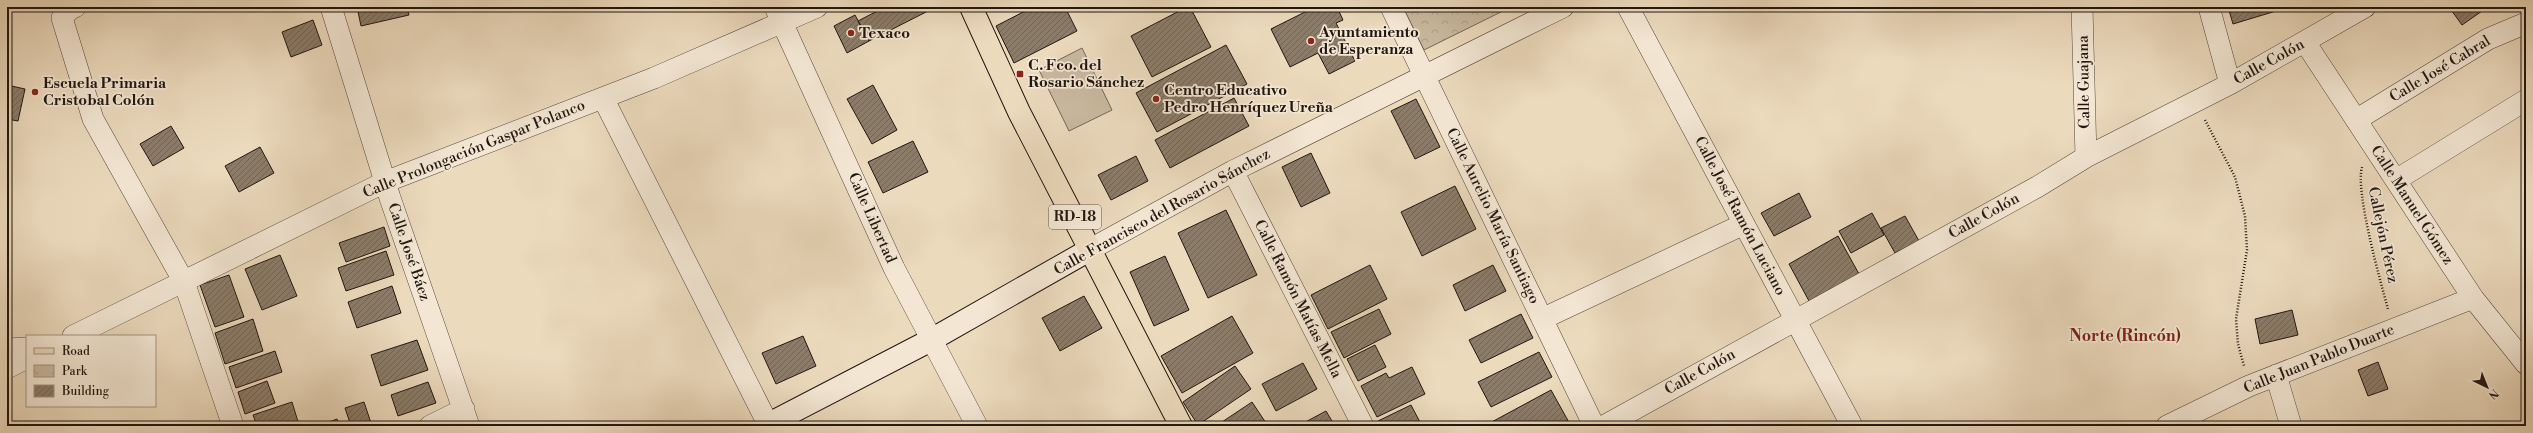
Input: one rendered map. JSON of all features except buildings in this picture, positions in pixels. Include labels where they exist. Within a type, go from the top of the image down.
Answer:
[{"type":"main road","name":"RD-18","points":[[971,7],[1019,112],[1092,249],[1181,426]]},
{"type":"street","name":"Calle José Báez","points":[[331,7],[385,182],[467,418]]},
{"type":"street","name":"Calle Prolongación Gaspar Polanco","points":[[75,335],[385,182],[603,98],[780,15],[817,7]]},
{"type":"street","name":"Calle Aurelio María Santiago","points":[[1391,7],[1594,426]]},
{"type":"street","name":"Calle Francisco del Rosario Sánchez","points":[[768,425],[932,340],[1233,171],[1563,7]]},
{"type":"street","name":"Calle José Ramón Luciano","points":[[1628,7],[1852,426]]},
{"type":"street","name":"Calle Guajana","points":[[2082,7],[2086,157]]},
{"type":"street","points":[[2209,7],[2230,84]]},
{"type":"street","name":"Calle Colón","points":[[1604,426],[2037,187],[2086,157],[2230,84],[2365,7]]},
{"type":"street","points":[[70,10],[62,18],[93,119],[184,282],[233,426]]},
{"type":"street","name":"Calle Libertad","points":[[780,15],[894,268],[977,426]]},
{"type":"street","name":"Calle José Cabral","points":[[2356,120],[2488,39],[2526,23]]},
{"type":"street","name":"Calle Manuel Gómez","points":[[2305,42],[2473,298],[2526,364]]},
{"type":"street","points":[[603,98],[768,425]]},
{"type":"street","points":[[2396,180],[2526,100]]},
{"type":"street","name":"Calle Ramón Matías Mella","points":[[1233,171],[1364,426]]},
{"type":"street","points":[[1542,319],[1744,224]]},
{"type":"street","name":"Calle Juan Pablo Duarte","points":[[2167,426],[2249,386],[2473,298]]},
{"type":"street","points":[[7,349],[26,348]]},
{"type":"street","points":[[7,368],[26,358]]},
{"type":"street","points":[[2276,375],[2291,426]]},
{"type":"street","points":[[430,426],[467,418]]},
{"type":"path","points":[[2192,103],[2216,138],[2235,176],[2242,195],[2247,250],[2236,319],[2238,344],[2249,386]]},
{"type":"path","name":"Callejón Pérez","points":[[2376,150],[2364,159],[2360,174],[2364,211],[2392,329]]},
{"type":"green space","points":[[1403,7],[1511,7],[1424,50]]},
{"type":"green space","points":[[1082,48],[1112,110],[1069,131],[1039,70]]},
{"type":"place","name":"Texaco","points":[[851,33]]},
{"type":"place","name":"Ayuntamiento de Esperanza","points":[[1311,41]]},
{"type":"place","name":"C. Fco. del Rosario Sánchez","points":[[1020,74]]},
{"type":"place","name":"Escuela Primaria Cristobal Colón","points":[[35,92]]},
{"type":"place","name":"Centro Educativo Pedro Henríquez Ureña","points":[[1156,99]]},
{"type":"district","name":"Norte (Rincón)","points":[[2125,336]]}]
